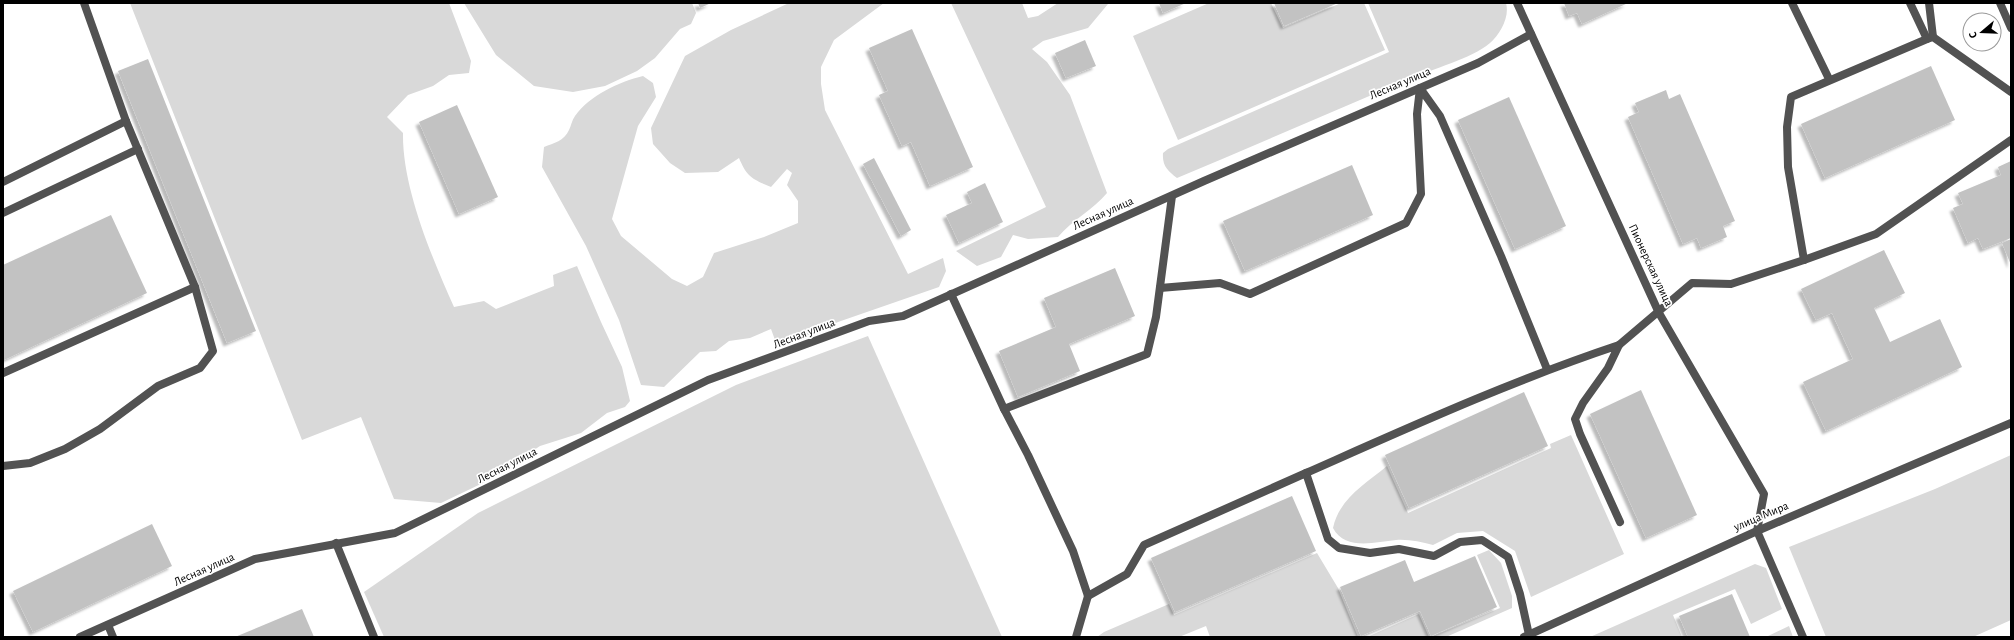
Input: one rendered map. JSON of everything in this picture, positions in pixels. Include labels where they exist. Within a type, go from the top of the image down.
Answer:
[{"type":"street","points":[[3,466],[30,463],[65,449],[100,429],[158,386],[200,368],[213,351],[195,287],[126,121],[84,3]]},
{"type":"street","name":"Пионерская улица","points":[[1517,3],[1659,312],[1764,494],[1757,531]]},
{"type":"street","points":[[1792,3],[1829,79]]},
{"type":"street","points":[[1910,3],[1930,38],[2011,92]]},
{"type":"street","points":[[1929,3],[1930,38]]},
{"type":"street","points":[[2000,3],[2011,28]]},
{"type":"street","name":"Лесная улица","points":[[80,637],[255,559],[395,533],[708,380],[869,321],[902,316],[1172,196],[1478,63],[1531,34]]},
{"type":"street","points":[[1804,260],[1788,167],[1787,127],[1791,97],[1829,79],[1930,38]]},
{"type":"street","points":[[1160,288],[1220,283],[1250,294],[1406,223],[1420,194],[1417,114],[1420,88]]},
{"type":"street","points":[[1420,88],[1440,116],[1501,256],[1547,369]]},
{"type":"street","points":[[3,182],[126,121]]},
{"type":"street","points":[[1088,596],[1127,574],[1144,545],[1428,418],[1547,369],[1619,345],[1692,283],[1731,284],[1876,234],[2011,140]]},
{"type":"street","points":[[3,213],[138,149]]},
{"type":"street","points":[[1004,409],[1147,354],[1156,317],[1172,196]]},
{"type":"street","points":[[3,373],[195,287]]},
{"type":"street","points":[[952,294],[1004,409],[1028,454],[1073,551],[1088,596],[1076,637]]},
{"type":"street","points":[[1619,345],[1608,368],[1583,403],[1576,419],[1580,434],[1620,522]]},
{"type":"street","name":"улица Мира","points":[[1526,636],[1757,531],[2011,423]]},
{"type":"street","points":[[1306,473],[1328,539],[1339,548],[1370,553],[1399,549],[1434,556],[1460,542],[1482,540],[1508,557],[1520,594],[1526,636]]},
{"type":"street","points":[[1757,531],[1804,637]]},
{"type":"street","points":[[336,543],[374,637]]},
{"type":"street","points":[[108,625],[113,637]]},
{"type":"shaded area","points":[[130,3],[449,3],[471,61],[469,73],[449,75],[433,86],[408,95],[387,117],[403,133],[407,176],[413,199],[428,245],[454,307],[484,301],[496,309],[554,286],[553,275],[577,266],[622,367],[630,401],[625,407],[607,413],[581,433],[540,446],[485,482],[441,503],[394,499],[361,417],[302,440]]},
{"type":"shaded area","points":[[464,3],[692,3],[696,13],[691,24],[680,29],[655,58],[637,71],[605,86],[573,92],[534,86],[496,55]]},
{"type":"shaded area","points":[[789,3],[884,3],[834,40],[821,67],[821,84],[825,110],[908,274],[943,258],[946,271],[939,287],[838,322],[785,345],[775,340],[771,329],[750,338],[729,341],[716,351],[700,352],[664,387],[641,385],[619,320],[586,246],[542,167],[544,147],[564,137],[569,130],[573,119],[581,108],[597,96],[624,82],[643,76],[653,83],[656,97],[638,126],[612,219],[621,236],[672,279],[687,286],[703,277],[714,253],[764,237],[798,223],[798,201],[787,185],[792,173],[787,169],[771,187],[751,177],[739,158],[718,172],[685,173],[670,163],[653,144],[651,128],[685,56],[731,30]]},
{"type":"shaded area","points":[[951,3],[1022,3],[1028,18],[1038,16],[1058,3],[1108,4],[1088,28],[1043,41],[1032,49],[1047,62],[1070,95],[1107,193],[1096,205],[1070,225],[1058,237],[1028,239],[1013,235],[1001,257],[977,266],[956,251],[1046,207]]},
{"type":"shaded area","points":[[1209,3],[1271,3],[1283,28],[1341,3],[1364,3],[1385,50],[1178,140],[1133,36]]},
{"type":"shaded area","points":[[1368,3],[1506,3],[1507,14],[1501,30],[1494,39],[1473,54],[1409,79],[1177,178],[1168,170],[1165,165],[1163,153],[1168,149],[1389,52]]},
{"type":"shaded area","points":[[868,336],[1002,637],[384,637],[364,592],[478,513],[736,385]]},
{"type":"shaded area","points":[[1571,435],[1624,554],[1531,597],[1515,551],[1483,531],[1457,533],[1433,545],[1405,540],[1370,543],[1353,542],[1345,540],[1338,535],[1333,528],[1336,518],[1347,500],[1387,466],[1408,513],[1551,448],[1550,444]]},
{"type":"shaded area","points":[[2011,455],[2011,620],[1973,637],[1826,637],[1789,547],[1935,489]]},
{"type":"shaded area","points":[[1489,550],[1501,563],[1512,596],[1512,608],[1446,637],[1431,637],[1500,608],[1477,555]]},
{"type":"shaded area","points":[[1317,553],[1338,588],[1358,637],[1210,637],[1206,626],[1179,637],[1097,637],[1104,632],[1169,604],[1174,615]]},
{"type":"shaded area","points":[[1755,564],[1766,568],[1782,609],[1751,624],[1735,589],[1673,615],[1682,637],[1590,637]]},
{"type":"shaded area","points":[[1419,614],[1429,637],[1367,637]]},
{"type":"shaded area","points":[[1789,626],[1793,637],[1766,637]]},
{"type":"building","points":[[698,3],[711,3],[700,8]]},
{"type":"building","points":[[1159,3],[1186,3],[1163,13]]},
{"type":"building","points":[[1274,3],[1338,3],[1284,26]]},
{"type":"building","points":[[1564,3],[1628,3],[1582,24],[1577,13],[1569,16]]},
{"type":"building","points":[[912,29],[973,167],[930,186],[911,142],[902,146],[879,95],[888,91],[869,48]]},
{"type":"building","points":[[1085,40],[1096,66],[1066,78],[1055,53]]},
{"type":"building","points":[[148,59],[256,331],[227,343],[118,71]]},
{"type":"building","points":[[1931,66],[1955,120],[1825,178],[1801,124]]},
{"type":"building","points":[[1666,90],[1669,99],[1680,94],[1735,221],[1723,226],[1727,237],[1701,248],[1697,238],[1683,244],[1628,117],[1639,112],[1635,103]]},
{"type":"building","points":[[1509,97],[1566,226],[1515,249],[1458,120]]},
{"type":"building","points":[[457,105],[498,197],[459,214],[419,122]]},
{"type":"building","points":[[874,158],[911,230],[901,236],[863,164]]},
{"type":"building","points":[[2011,161],[2011,238],[1983,249],[1978,238],[1968,243],[1953,208],[1963,204],[1958,193],[2001,175],[1998,167]]},
{"type":"building","points":[[1352,165],[1373,215],[1245,271],[1223,221]]},
{"type":"building","points":[[985,183],[1003,222],[959,243],[946,215],[972,203],[967,192]]},
{"type":"building","points":[[111,215],[147,293],[4,360],[3,265]]},
{"type":"building","points":[[2011,239],[2011,265],[2002,243]]},
{"type":"building","points":[[1884,250],[1905,293],[1874,308],[1890,342],[1940,319],[1962,367],[1826,431],[1803,382],[1853,359],[1832,313],[1816,320],[1801,289]]},
{"type":"building","points":[[1115,268],[1135,316],[1069,344],[1080,371],[1018,397],[999,351],[1056,327],[1044,298]]},
{"type":"building","points":[[1641,390],[1697,515],[1646,538],[1590,414]]},
{"type":"building","points":[[1524,392],[1548,446],[1409,508],[1385,455]]},
{"type":"building","points":[[1292,496],[1316,551],[1175,612],[1151,558]]},
{"type":"building","points":[[152,524],[172,566],[33,632],[13,591]]},
{"type":"building","points":[[1475,556],[1497,607],[1431,636],[1420,611],[1361,636],[1340,587],[1405,560],[1414,582]]},
{"type":"building","points":[[1732,594],[1750,637],[1688,637],[1679,616]]},
{"type":"building","points":[[302,609],[314,637],[235,637]]}]
